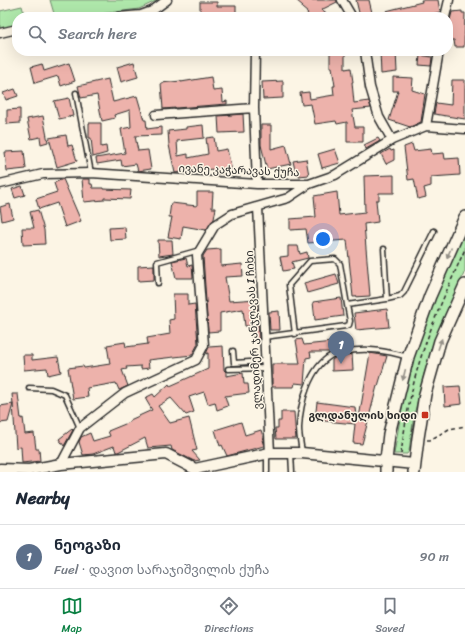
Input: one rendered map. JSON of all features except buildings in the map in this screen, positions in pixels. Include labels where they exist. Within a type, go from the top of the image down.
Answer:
[{"type":"main road","points":[[386,472],[389,434],[408,357],[430,296],[465,217]]},
{"type":"main road","points":[[414,468],[425,394],[440,341],[465,285]]},
{"type":"street","points":[[149,12],[167,0]]},
{"type":"street","points":[[342,0],[349,12]]},
{"type":"street","points":[[446,12],[449,0]]},
{"type":"street","points":[[0,33],[12,30]]},
{"type":"street","points":[[255,56],[254,108],[257,184]]},
{"type":"street","points":[[366,56],[370,87],[379,117],[392,140]]},
{"type":"street","points":[[426,126],[438,56]]},
{"type":"street","points":[[156,115],[254,108]]},
{"type":"street","name":"ივანე კაჭარავას ქუჩა","points":[[0,184],[43,174],[91,173],[257,184],[310,184],[335,175],[392,140],[426,126],[465,129]]},
{"type":"street","points":[[61,464],[80,428],[125,393],[196,360],[204,345],[197,254],[215,226],[232,214],[288,198],[310,184]]},
{"type":"street","name":"ვლადიმერ ჯანჯღავას I ჩიხი","points":[[258,207],[269,453]]},
{"type":"street","points":[[0,469],[29,470],[61,464],[166,454],[193,471],[269,453],[296,453],[386,460],[414,468]]},
{"type":"lane","points":[[76,93],[91,173]]},
{"type":"lane","points":[[347,305],[400,296],[404,292],[434,231]]},
{"type":"lane","points":[[384,249],[387,299]]},
{"type":"lane","points":[[158,283],[157,262],[200,250]]},
{"type":"lane","points":[[264,337],[295,334],[346,326],[349,324],[350,321],[340,264],[335,259],[310,261],[289,285],[295,334]]},
{"type":"lane","points":[[292,472],[305,394],[314,372],[321,363],[333,354],[355,349],[384,350],[408,357]]},
{"type":"lane","points":[[233,351],[234,363],[266,365]]},
{"type":"lane","points":[[228,369],[266,365]]},
{"type":"lane","points":[[29,388],[51,389],[64,395],[80,428]]},
{"type":"lane","points":[[267,472],[269,453]]},
{"type":"path","points":[[418,438],[430,440],[449,429],[465,426]]},
{"type":"green space","points":[[50,0],[158,0],[139,9],[115,12],[54,12]]},
{"type":"green space","points":[[22,6],[24,12],[12,12],[12,27],[0,29],[0,11]]},
{"type":"green space","points":[[465,229],[465,271],[436,339],[424,374],[414,415],[409,451],[407,454],[394,454],[405,390],[420,337],[433,301]]},
{"type":"place","name":"ნეოგაზი","points":[[341,364]]},
{"type":"place","name":"გლდანულის ხიდი","points":[[425,415]]}]
